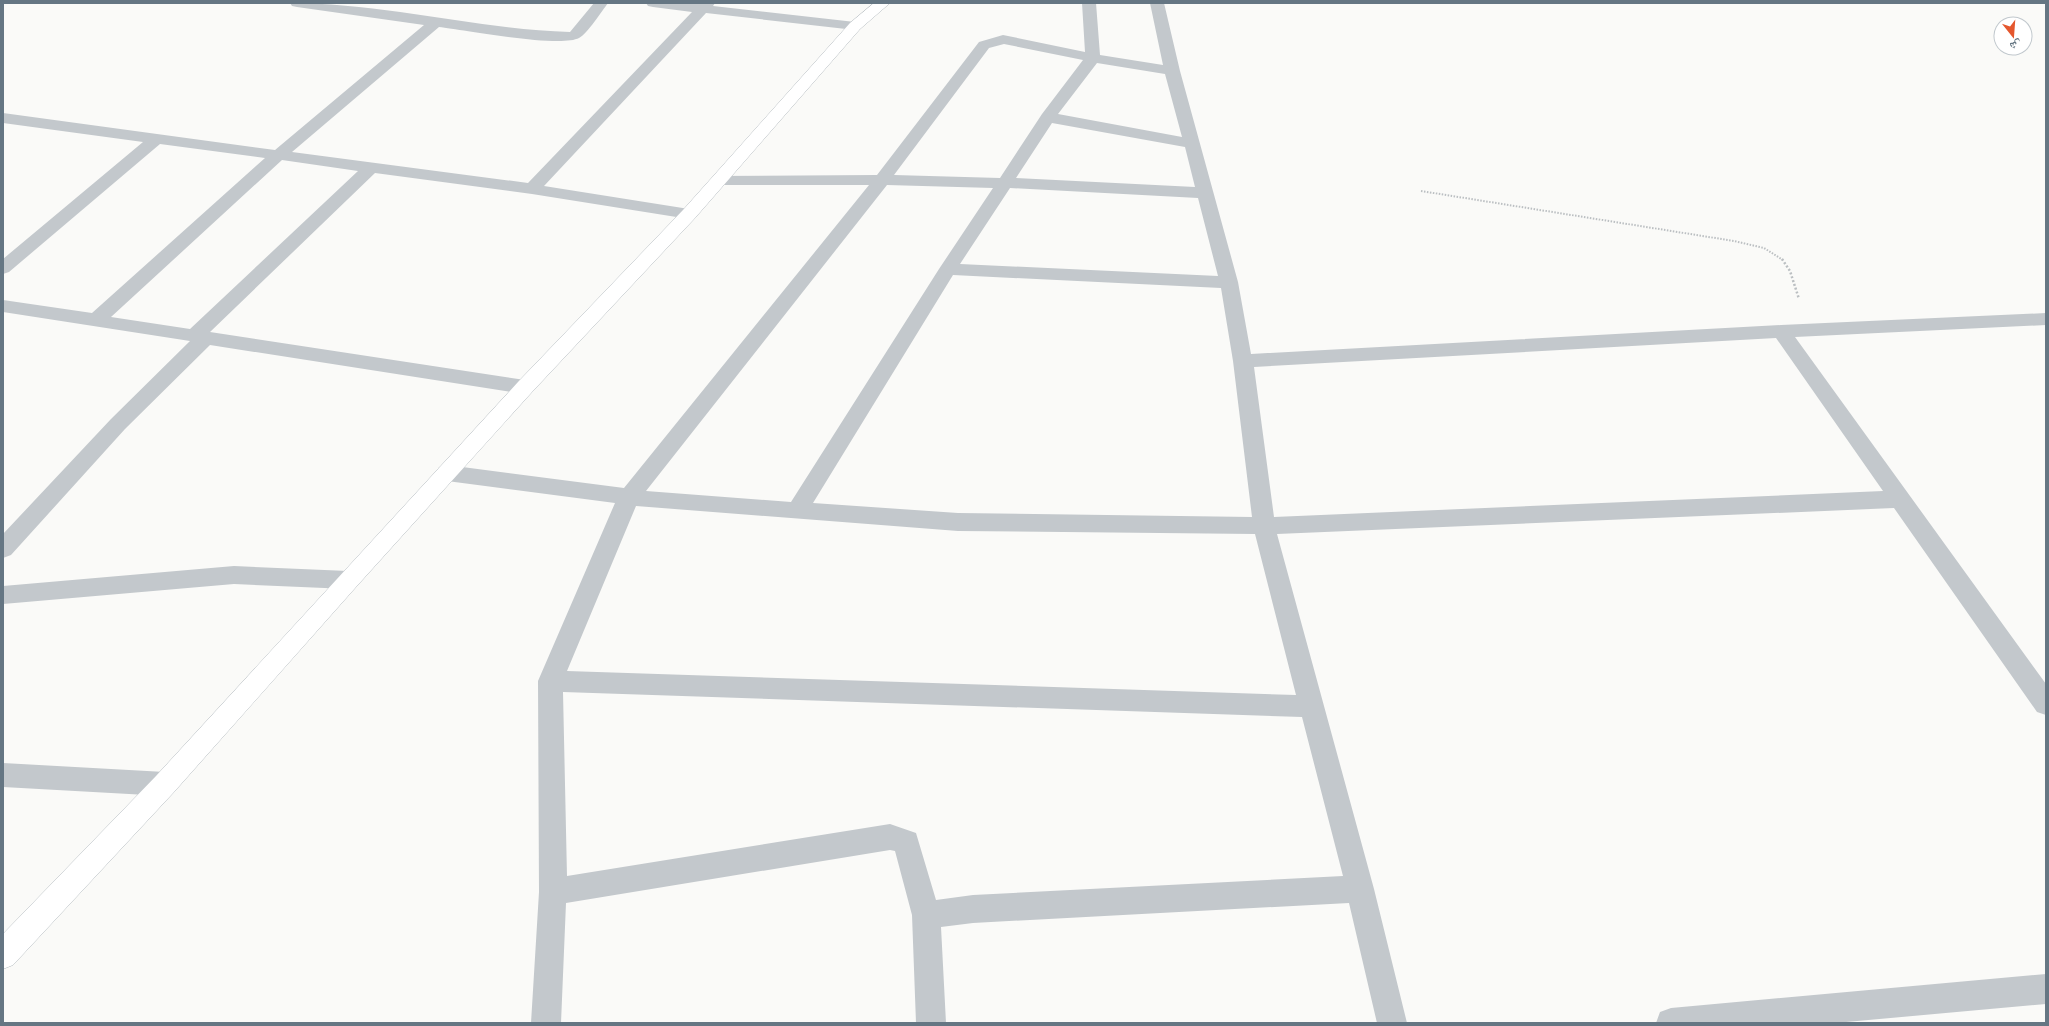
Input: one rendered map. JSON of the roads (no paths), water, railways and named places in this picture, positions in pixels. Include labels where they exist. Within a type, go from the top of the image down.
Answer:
[{"type":"main road","points":[[3,955],[165,784],[348,580],[525,387],[689,214],[855,26],[883,3]]},
{"type":"street","points":[[297,3],[530,35],[565,37],[576,34],[601,3]]},
{"type":"street","points":[[653,3],[706,6],[855,26]]},
{"type":"street","points":[[797,510],[948,269],[1048,117],[1093,58],[1089,3]]},
{"type":"street","points":[[1157,3],[1172,71],[1229,282],[1243,362],[1264,526],[1360,889],[1392,1023]]},
{"type":"street","points":[[532,190],[706,6]]},
{"type":"street","points":[[95,321],[278,155],[436,22]]},
{"type":"street","points":[[546,1023],[553,892],[550,681],[629,497],[882,180],[984,45],[1003,39],[1093,58],[1172,71]]},
{"type":"street","points":[[1048,117],[1192,144]]},
{"type":"street","points":[[3,118],[532,190],[689,214]]},
{"type":"street","points":[[3,268],[156,139]]},
{"type":"street","points":[[3,549],[199,337],[370,168]]},
{"type":"street","points":[[720,180],[882,180],[1005,183],[1205,193]]},
{"type":"street","points":[[948,269],[1229,282]]},
{"type":"street","points":[[3,306],[525,387]]},
{"type":"street","points":[[1243,362],[1781,331],[2046,319]]},
{"type":"street","points":[[1781,331],[2046,704]]},
{"type":"street","points":[[447,473],[629,497],[958,522],[1264,526],[1901,500]]},
{"type":"street","points":[[3,595],[234,575],[348,580]]},
{"type":"street","points":[[550,681],[1312,706]]},
{"type":"street","points":[[3,775],[165,784]]},
{"type":"street","points":[[553,892],[890,837],[906,842],[926,915],[931,1023]]},
{"type":"street","points":[[926,915],[973,909],[1360,889]]},
{"type":"street","points":[[1671,1023],[2046,990]]}]
